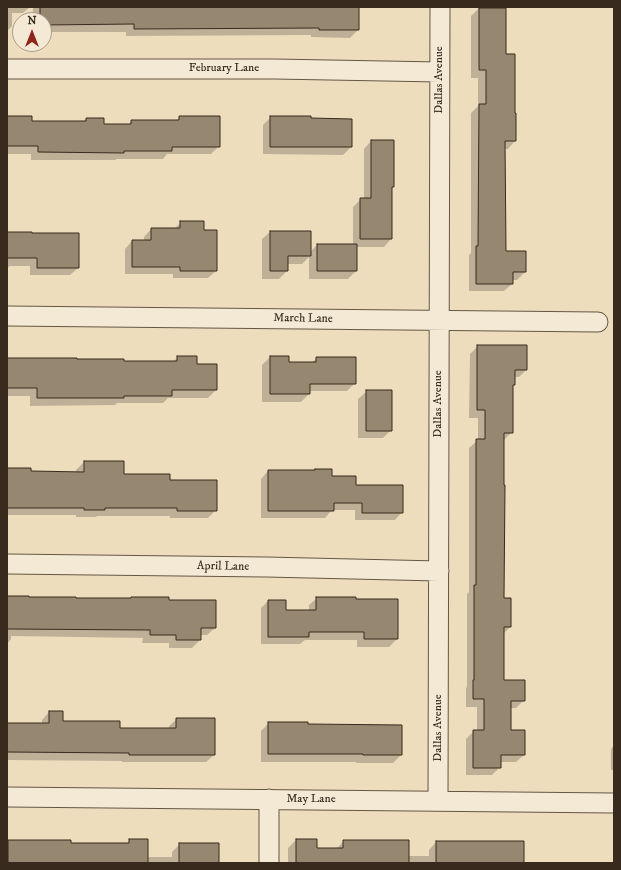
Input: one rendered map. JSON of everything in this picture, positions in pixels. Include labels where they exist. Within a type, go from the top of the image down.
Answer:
[{"type":"street","name":"Dallas Avenue","points":[[438,801],[440,7]]},
{"type":"street","name":"February Lane","points":[[7,69],[266,69],[440,72]]},
{"type":"street","name":"March Lane","points":[[7,316],[598,322]]},
{"type":"street","name":"April Lane","points":[[7,564],[439,571]]},
{"type":"street","name":"May Lane","points":[[7,797],[614,803]]},
{"type":"street","points":[[269,799],[269,863]]},
{"type":"building","points":[[40,7],[359,7],[359,30],[319,30],[319,28],[134,29],[134,24],[52,25],[52,12],[40,12]]},
{"type":"building","points":[[479,8],[506,8],[506,54],[515,54],[516,141],[505,141],[506,251],[526,251],[526,272],[513,272],[513,284],[476,284],[476,246],[478,246],[479,104],[486,104],[486,70],[479,70]]},
{"type":"building","points":[[7,116],[32,116],[32,121],[86,121],[86,118],[104,118],[104,124],[131,124],[131,120],[179,120],[179,116],[220,116],[220,147],[172,147],[172,151],[124,151],[124,153],[38,152],[38,146],[7,146]]},
{"type":"building","points":[[270,116],[311,116],[311,118],[352,119],[352,147],[270,147]]},
{"type":"building","points":[[371,140],[394,140],[392,239],[360,239],[360,198],[371,198]]},
{"type":"building","points":[[180,221],[204,221],[204,230],[217,230],[217,271],[180,271],[180,267],[132,267],[132,240],[151,240],[151,228],[180,228]]},
{"type":"building","points":[[270,231],[311,231],[311,256],[288,256],[288,271],[270,271]]},
{"type":"building","points":[[7,232],[79,233],[79,268],[37,268],[37,258],[7,258]]},
{"type":"building","points":[[317,244],[357,244],[357,271],[317,271]]},
{"type":"building","points":[[477,345],[527,345],[527,370],[515,370],[515,385],[513,385],[513,433],[504,433],[504,598],[511,598],[511,627],[504,627],[504,680],[525,680],[525,701],[511,701],[511,730],[525,730],[525,755],[501,755],[501,768],[473,768],[473,730],[484,730],[484,699],[473,699],[474,585],[476,585],[476,439],[485,439],[485,410],[477,410]]},
{"type":"building","points":[[177,356],[197,356],[197,364],[217,364],[217,390],[172,390],[172,396],[124,396],[124,398],[37,398],[37,388],[7,388],[7,358],[77,358],[124,359],[124,361],[177,361]]},
{"type":"building","points":[[270,356],[289,356],[289,362],[316,362],[316,357],[356,357],[356,384],[310,384],[310,394],[270,394]]},
{"type":"building","points":[[366,390],[392,390],[392,431],[366,431]]},
{"type":"building","points":[[84,461],[124,461],[124,474],[170,474],[170,480],[217,480],[217,511],[177,511],[177,508],[105,508],[105,510],[84,510],[84,508],[7,508],[7,468],[31,468],[31,471],[84,472]]},
{"type":"building","points":[[332,469],[332,476],[356,476],[356,485],[403,485],[403,513],[362,513],[362,503],[334,503],[334,511],[268,511],[268,470]]},
{"type":"building","points":[[7,596],[76,598],[169,597],[169,600],[216,600],[216,628],[201,628],[201,640],[176,640],[176,635],[150,635],[150,630],[7,629]]},
{"type":"building","points":[[316,597],[398,599],[398,639],[364,639],[364,632],[309,632],[309,637],[268,637],[268,600],[286,600],[286,610],[316,610]]},
{"type":"building","points":[[49,711],[63,711],[63,721],[120,721],[120,728],[176,728],[176,718],[215,718],[215,755],[129,755],[129,753],[7,752],[7,723],[49,723]]},
{"type":"building","points":[[268,722],[402,725],[402,755],[268,754]]},
{"type":"building","points":[[129,839],[148,839],[148,863],[8,863],[8,840],[71,840],[71,843],[129,843]]},
{"type":"building","points":[[296,839],[317,839],[317,848],[343,848],[343,840],[409,840],[409,863],[296,863]]},
{"type":"building","points":[[436,841],[524,841],[524,863],[436,863]]},
{"type":"building","points":[[179,843],[219,843],[219,863],[179,863]]}]
